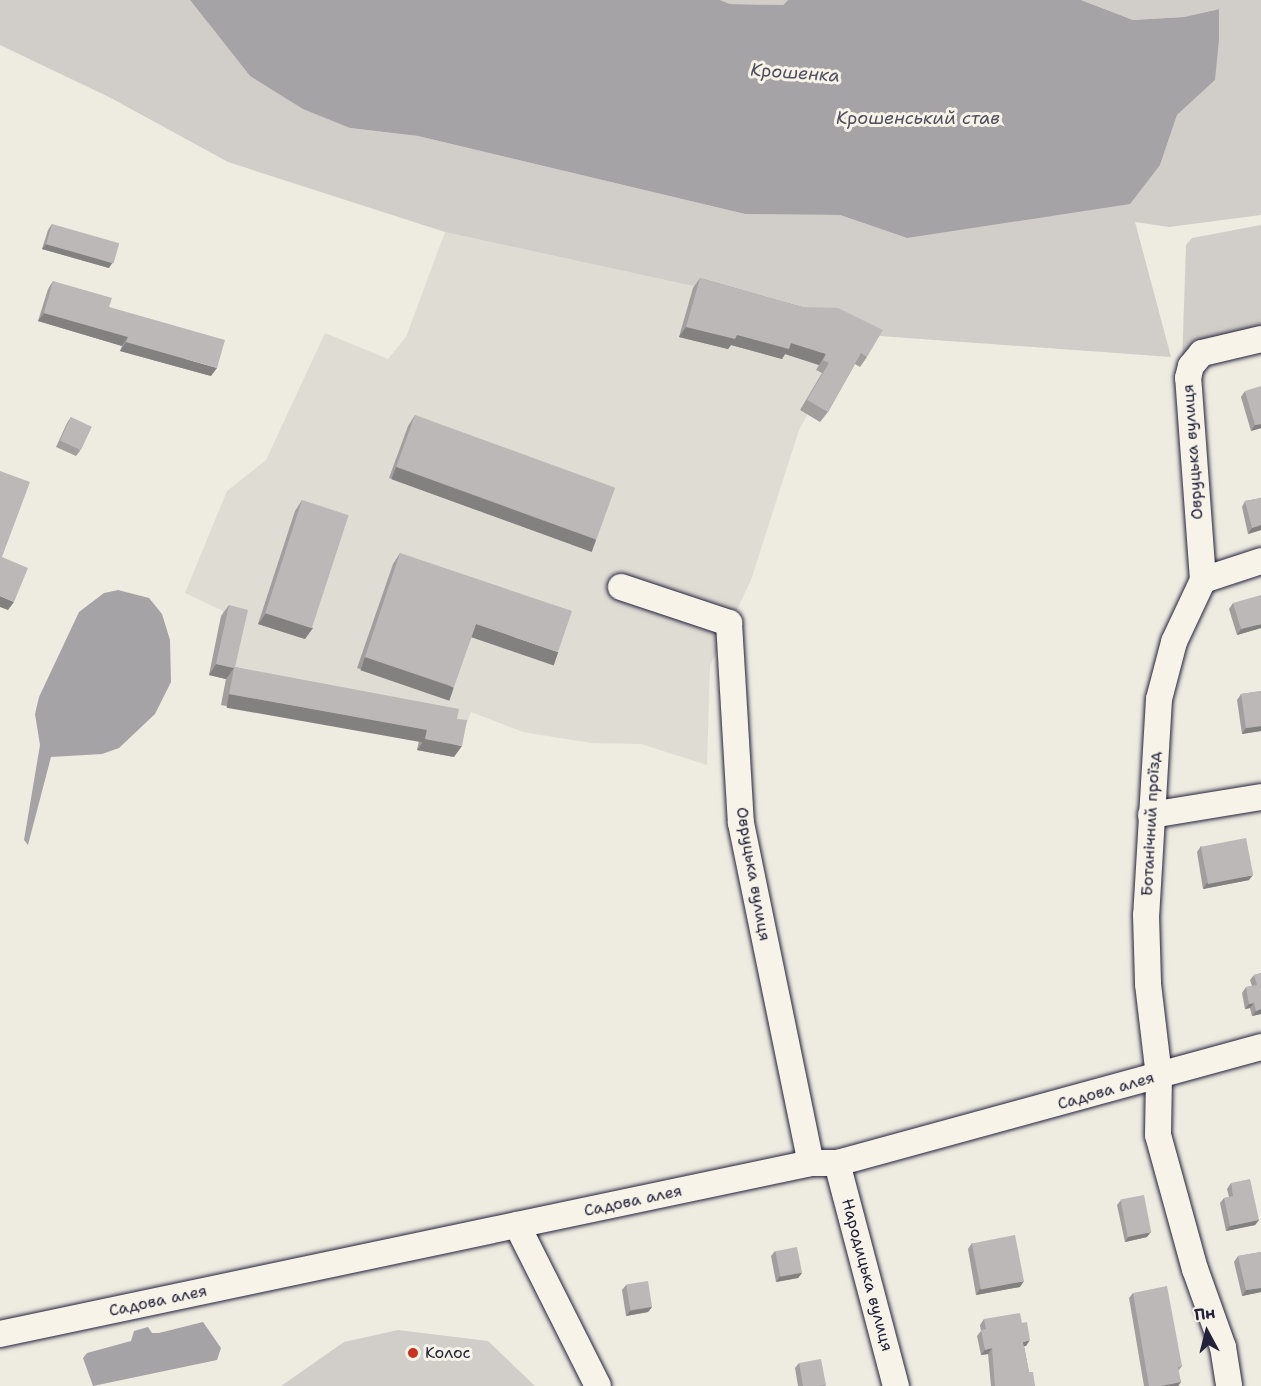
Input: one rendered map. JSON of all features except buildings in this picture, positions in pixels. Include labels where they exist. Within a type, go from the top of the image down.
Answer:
[{"type":"street","name":"Овруцька вулиця","points":[[1203,580],[1188,378],[1191,366],[1203,353],[1261,339]]},
{"type":"street","points":[[1203,580],[1261,561]]},
{"type":"street","name":"Ботанічний проїзд","points":[[1203,580],[1174,642],[1165,671],[1151,815],[1146,927],[1159,1076],[1158,1135],[1198,1278],[1223,1347],[1229,1386]]},
{"type":"street","name":"Овруцька вулиця","points":[[621,587],[729,623],[741,823],[811,1163]]},
{"type":"street","points":[[1151,815],[1261,797]]},
{"type":"street","name":"Садова алея","points":[[0,1334],[811,1163],[837,1163],[1261,1047]]},
{"type":"street","name":"Народицька вулиця","points":[[837,1163],[896,1386]]},
{"type":"street","points":[[517,1225],[598,1386]]},
{"type":"shaded area","points":[[0,0],[190,0],[250,76],[350,128],[418,136],[745,214],[840,215],[907,238],[1160,165],[1177,115],[1215,80],[1218,9],[1184,17],[1133,20],[1081,0],[1261,0],[1261,215],[1169,227],[1135,222],[1171,357],[852,334],[702,288],[445,232],[228,162],[111,98],[0,45]]},
{"type":"shaded area","points":[[720,0],[788,0],[783,5],[730,4]]},
{"type":"shaded area","points":[[1261,225],[1261,333],[1182,366],[1186,245],[1192,238]]},
{"type":"shaded area","points":[[445,232],[702,288],[852,334],[799,430],[751,580],[710,666],[707,765],[641,744],[591,743],[523,732],[471,712],[454,757],[417,750],[419,741],[221,705],[226,679],[209,675],[223,611],[185,593],[227,491],[266,460],[325,333],[388,359],[406,337]]},
{"type":"shaded area","name":"Колос","points":[[398,1330],[488,1341],[535,1386],[281,1386],[344,1342]]},
{"type":"water","name":"Крошенський став","points":[[190,0],[720,0],[730,4],[783,5],[788,0],[1081,0],[1133,20],[1184,17],[1219,9],[1219,40],[1215,80],[1177,115],[1160,165],[1130,204],[907,238],[840,215],[745,214],[418,136],[350,128],[303,109],[250,76]]},
{"type":"water","points":[[118,590],[149,598],[162,614],[170,640],[171,682],[155,714],[119,748],[102,754],[51,757],[28,845],[24,840],[40,745],[35,714],[39,697],[79,612],[104,593]]},
{"type":"water","points":[[203,1322],[221,1348],[217,1360],[93,1386],[83,1358],[87,1353],[131,1341],[134,1331],[148,1327],[152,1333],[159,1333]]},
{"type":"place","name":"Колос","points":[[413,1353]]},
{"type":"water label","name":"Крошенка","points":[[795,73]]}]
